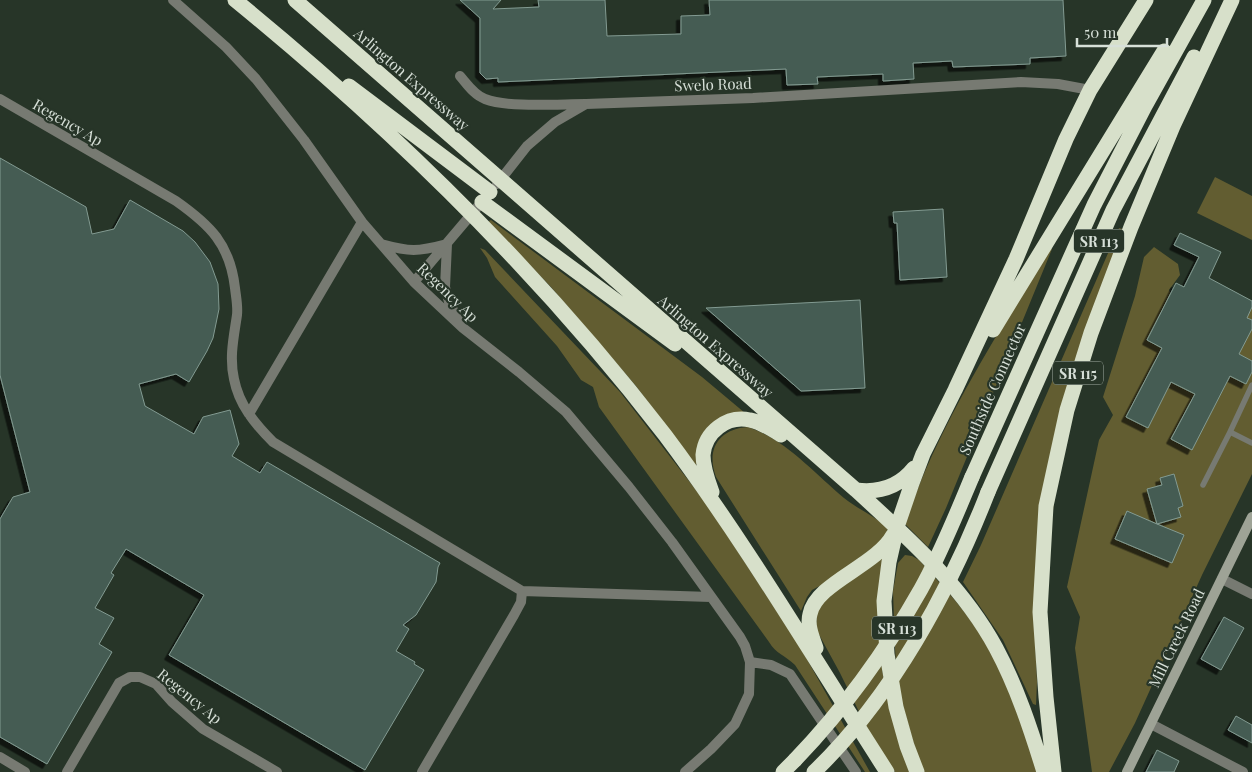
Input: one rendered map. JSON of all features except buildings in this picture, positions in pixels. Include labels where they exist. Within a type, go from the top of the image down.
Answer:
[{"type":"highway","points":[[235,0],[328,79],[393,138],[538,285],[595,348],[666,437],[724,518],[772,588],[887,772]]},
{"type":"highway","name":"Arlington Expressway","points":[[295,0],[491,191],[747,396],[856,490],[932,561],[978,619],[997,649],[1022,708],[1044,772]]},
{"type":"highway","points":[[917,772],[906,746],[896,707],[887,654],[884,601],[889,562],[897,527],[923,454],[1016,259],[1066,139],[1090,90],[1146,0]]},
{"type":"highway","points":[[955,390],[1121,119],[1198,0]]},
{"type":"highway","name":"Southside Connector","points":[[783,772],[820,734],[847,702],[878,659],[921,589],[941,550],[1094,206],[1145,106],[1204,0]]},
{"type":"highway","name":"SR 113","points":[[814,772],[854,727],[920,634],[962,556],[988,492],[1113,210],[1195,56],[1231,0]]},
{"type":"highway","name":"SR 115","points":[[1054,772],[1040,612],[1046,506],[1067,410],[1091,333],[1130,227],[1177,117],[1231,0]]},
{"type":"highway","points":[[255,17],[491,191],[747,396]]},
{"type":"highway","points":[[724,518],[710,487],[703,460],[707,441],[724,424],[739,419],[757,422],[776,432],[828,466]]},
{"type":"highway","points":[[856,490],[875,491],[899,483],[912,471],[923,454]]},
{"type":"highway","points":[[832,683],[811,634],[809,622],[812,607],[826,591],[878,554],[889,542],[897,527]]},
{"type":"street","name":"Regency Ap","points":[[173,0],[226,47],[256,79],[298,133],[362,222],[414,282],[463,328],[525,376],[566,412],[654,520],[740,637],[750,662],[749,694],[735,724],[685,772]]},
{"type":"street","points":[[460,76],[472,91],[484,99],[502,104],[586,104]]},
{"type":"street","name":"Swelo Road","points":[[414,282],[471,216],[527,146],[555,122],[586,104],[753,98],[1021,82],[1058,84],[1090,90]]},
{"type":"street","name":"Regency Ap","points":[[0,100],[176,201],[197,216],[220,240],[228,254],[234,275],[238,307],[231,359],[233,378],[243,405],[273,442],[522,591]]},
{"type":"street","points":[[249,414],[362,222]]},
{"type":"street","points":[[380,244],[404,250],[424,251],[447,244],[445,287],[449,302],[463,328]]},
{"type":"street","name":"Mill Creek Road","points":[[1128,772],[1252,517]]},
{"type":"street","points":[[1222,579],[1252,594]]},
{"type":"street","points":[[422,772],[514,615],[521,602],[522,591],[711,597]]},
{"type":"street","points":[[750,662],[771,665],[790,674],[856,772]]},
{"type":"street","name":"Regency Ap","points":[[67,772],[119,683],[130,677],[140,676],[156,684],[172,702],[203,729],[277,772]]},
{"type":"street","points":[[1151,724],[1243,772]]},
{"type":"street","points":[[0,757],[25,772]]},
{"type":"lane","points":[[1203,485],[1252,385]]},
{"type":"lane","points":[[1230,432],[1252,443]]},
{"type":"shaded area","points":[[1215,177],[1252,196],[1252,240],[1197,213]]},
{"type":"shaded area","points":[[491,220],[702,377],[745,413],[735,414],[698,464],[695,465],[636,386],[551,287],[490,224],[489,221]]},
{"type":"shaded area","points":[[1119,228],[1123,229],[1072,375],[1035,638],[1036,705],[1033,704],[1003,640],[963,582],[981,545]]},
{"type":"shaded area","points":[[1049,247],[1052,249],[946,508],[928,547],[905,524],[919,487],[951,416]]},
{"type":"shaded area","points":[[1154,247],[1178,264],[1180,275],[1169,290],[1176,304],[1238,294],[1252,301],[1252,474],[1202,575],[1135,723],[1109,772],[1092,772],[1075,648],[1080,617],[1067,587],[1099,440],[1113,415],[1103,397],[1135,296],[1144,257]]},
{"type":"shaded area","points":[[480,248],[485,250],[620,392],[706,503],[799,645],[870,772],[865,772],[795,665],[772,646],[599,407],[593,387],[581,380],[557,346],[495,277],[487,258]]},
{"type":"shaded area","points":[[748,427],[775,440],[799,458],[844,498],[888,528],[886,538],[827,582],[812,590],[801,611],[716,477],[713,467],[714,450],[722,437],[729,432]]},
{"type":"shaded area","points":[[905,555],[919,560],[957,603],[978,631],[1005,682],[1038,772],[922,772],[898,689],[893,591],[898,563]]},
{"type":"shaded area","points":[[880,558],[883,559],[881,660],[884,683],[911,772],[895,772],[869,732],[816,629],[817,607],[822,600]]}]
